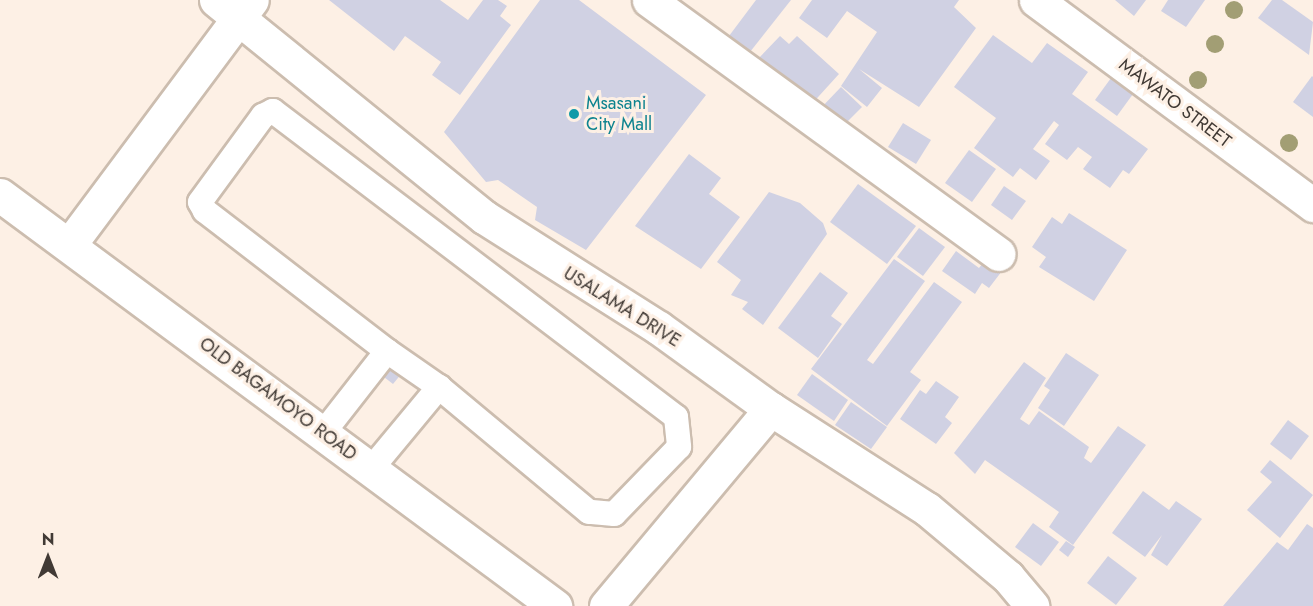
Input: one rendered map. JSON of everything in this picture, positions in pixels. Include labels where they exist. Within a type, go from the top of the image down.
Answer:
[{"type":"street","points":[[649,0],[998,254]]},
{"type":"street","name":"MAWATO STREET","points":[[1036,0],[1313,206]]},
{"type":"street","points":[[70,244],[235,6]]},
{"type":"street","name":"USALAMA DRIVE","points":[[235,6],[484,217],[659,328],[771,409],[927,509],[1008,577],[1032,606]]},
{"type":"street","name":"OLD BAGAMOYO ROAD","points":[[0,195],[70,244],[555,606]]},
{"type":"street","points":[[606,606],[771,409]]},
{"type":"lane","points":[[273,111],[676,417],[679,447],[615,514],[589,512],[439,387],[387,351],[205,211],[200,202],[264,116],[273,111]]},
{"type":"lane","points":[[323,432],[387,351]]},
{"type":"lane","points":[[371,469],[439,387]]},
{"type":"building","points":[[329,0],[440,0],[468,20],[483,0],[498,0],[507,6],[500,16],[511,25],[460,95],[432,75],[441,62],[405,36],[394,51]]},
{"type":"building","name":"Msasani City Mall","points":[[540,0],[579,0],[706,95],[586,250],[535,220],[537,207],[498,180],[486,182],[444,132]]},
{"type":"building","points":[[756,0],[791,0],[750,52],[729,36]]},
{"type":"building","points":[[812,0],[959,0],[954,7],[976,28],[919,107],[859,69],[882,88],[867,107],[841,86],[877,32],[847,11],[827,38],[799,18]]},
{"type":"building","points":[[1115,0],[1146,0],[1134,16]]},
{"type":"building","points":[[1168,0],[1205,0],[1186,27],[1161,11]]},
{"type":"building","points":[[1272,0],[1282,0],[1313,22],[1309,55],[1258,18]]},
{"type":"building","points":[[993,35],[1032,63],[1047,43],[1088,72],[1072,94],[1148,149],[1129,174],[1123,170],[1110,188],[1083,169],[1092,157],[1078,147],[1067,160],[1045,144],[1059,125],[1054,121],[1033,149],[1050,161],[1036,180],[1020,168],[1013,177],[974,148],[996,118],[954,87]]},
{"type":"building","points":[[780,36],[789,44],[797,36],[839,74],[809,107],[757,60]]},
{"type":"building","points":[[1313,77],[1313,117],[1293,102]]},
{"type":"building","points":[[1111,78],[1133,94],[1117,116],[1095,100]]},
{"type":"building","points":[[841,87],[862,107],[839,130],[818,111]]},
{"type":"building","points":[[903,123],[931,140],[916,164],[888,147]]},
{"type":"building","points":[[969,150],[996,169],[972,202],[945,183]]},
{"type":"building","points":[[689,154],[721,178],[709,194],[740,217],[701,269],[635,226]]},
{"type":"building","points":[[858,184],[916,226],[887,264],[830,222]]},
{"type":"building","points":[[1004,186],[1026,201],[1012,220],[991,205]]},
{"type":"building","points":[[769,192],[800,203],[823,223],[827,234],[763,325],[742,309],[748,302],[731,295],[741,280],[717,262]]},
{"type":"building","points":[[1069,213],[1127,250],[1094,301],[1039,267],[1046,257],[1032,247],[1052,217],[1062,224]]},
{"type":"building","points":[[919,228],[945,247],[923,276],[897,257]]},
{"type":"building","points":[[956,251],[979,268],[986,259],[1002,271],[989,288],[982,283],[975,294],[942,271]]},
{"type":"building","points":[[894,259],[925,281],[867,360],[873,364],[934,282],[962,302],[910,372],[921,380],[887,426],[811,369]]},
{"type":"building","points":[[820,272],[848,293],[831,316],[842,324],[818,358],[778,328]]},
{"type":"building","points":[[1066,353],[1099,375],[1064,426],[1038,408],[1050,390],[1044,386]]},
{"type":"building","points":[[395,357],[407,367],[393,384],[380,374]]},
{"type":"building","points":[[1024,362],[1046,378],[1020,419],[1029,425],[1039,411],[1089,447],[1084,458],[1091,463],[1118,426],[1146,445],[1073,545],[1049,527],[1059,512],[985,460],[975,474],[954,453]]},
{"type":"building","points":[[812,374],[848,400],[834,421],[797,395]]},
{"type":"building","points":[[936,381],[959,397],[945,417],[952,423],[936,444],[900,419],[920,390],[926,394]]},
{"type":"building","points":[[851,402],[887,427],[871,449],[835,425]]},
{"type":"building","points":[[1288,420],[1309,436],[1291,460],[1270,444]]},
{"type":"building","points":[[1270,460],[1313,495],[1280,538],[1247,510],[1272,482],[1260,472]]},
{"type":"building","points":[[1143,491],[1169,510],[1176,501],[1202,519],[1167,566],[1151,555],[1162,535],[1145,557],[1112,533]]},
{"type":"building","points":[[1033,523],[1059,542],[1041,566],[1015,547]]},
{"type":"building","points":[[1307,524],[1313,528],[1313,606],[1223,606],[1277,542],[1288,550]]},
{"type":"building","points":[[1066,541],[1075,547],[1068,557],[1059,550]]},
{"type":"building","points":[[1108,556],[1137,578],[1116,605],[1087,583]]},
{"type":"place","name":"Msasani City Mall","points":[[574,114]]}]
